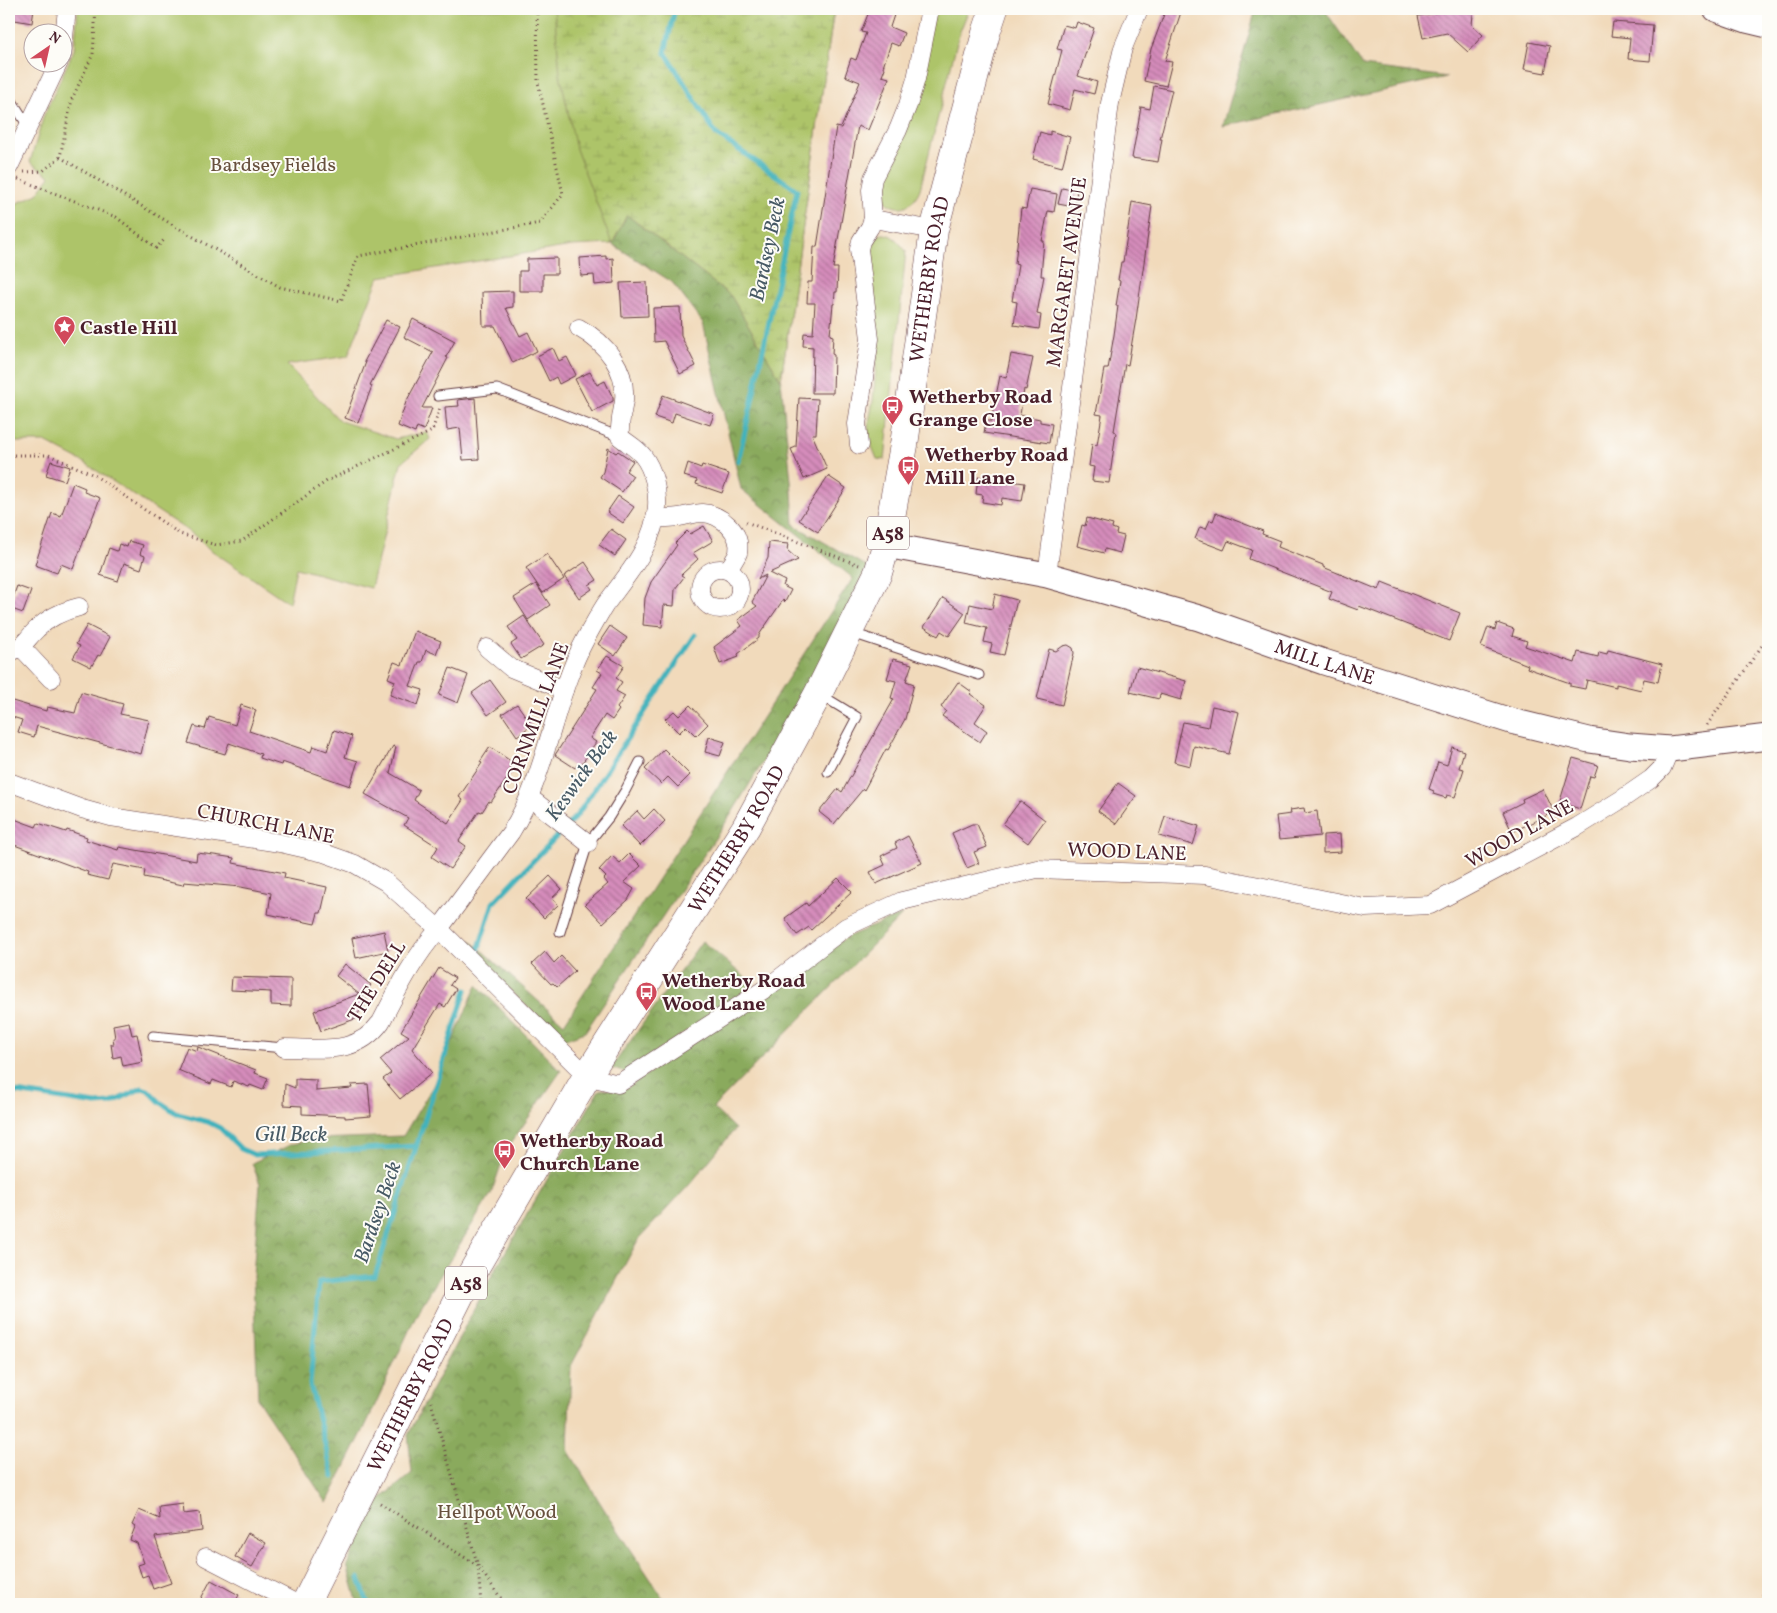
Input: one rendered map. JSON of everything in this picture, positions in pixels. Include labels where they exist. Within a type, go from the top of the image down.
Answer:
[{"type":"main road","name":"WETHERBY ROAD","points":[[305,1604],[466,1283],[587,1076],[746,827],[818,694],[878,573],[886,545],[904,446],[934,230],[994,9]]},
{"type":"street","points":[[66,22],[67,9]]},
{"type":"street","points":[[858,445],[857,424],[870,339],[859,249],[860,241],[873,219],[871,190],[873,178],[898,130],[916,79],[930,9]]},
{"type":"street","name":"MARGARET AVENUE","points":[[1047,575],[1110,103],[1123,48],[1139,9]]},
{"type":"street","points":[[1716,9],[1768,25]]},
{"type":"street","points":[[15,173],[28,126],[54,72]]},
{"type":"street","points":[[873,219],[934,230]]},
{"type":"street","points":[[579,328],[590,334],[605,347],[616,363],[621,375],[624,401],[619,422],[620,437]]},
{"type":"street","name":"CORNMILL LANE","points":[[439,929],[522,815],[564,690],[585,640],[604,608],[637,563],[647,545],[657,504],[653,475],[644,457],[620,437]]},
{"type":"street","points":[[655,518],[701,513],[713,514],[724,520],[732,529],[737,540],[738,552],[728,570]]},
{"type":"street","name":"MILL LANE","points":[[886,545],[1047,575],[1199,618],[1324,662],[1511,721],[1589,740],[1630,746],[1680,748],[1768,737]]},
{"type":"street","points":[[51,679],[15,649],[50,618],[64,611],[79,607]]},
{"type":"street","points":[[487,648],[511,668],[564,690]]},
{"type":"street","name":"WOOD LANE","points":[[587,1076],[618,1084],[768,987],[846,926],[902,901],[1037,869],[1205,875],[1365,908],[1430,905],[1576,827],[1622,799],[1652,779],[1680,748]]},
{"type":"street","name":"CHURCH LANE","points":[[9,782],[112,817],[280,843],[324,853],[355,864],[386,882],[439,929],[587,1076]]},
{"type":"street","points":[[529,797],[588,843]]},
{"type":"street","name":"THE DELL","points":[[284,1048],[346,1047],[366,1038],[381,1022],[413,961],[439,929]]},
{"type":"street","points":[[206,1557],[297,1604]]},
{"type":"lane","points":[[9,87],[12,101],[28,126]]},
{"type":"lane","name":"CORNMILL LANE","points":[[441,395],[497,389],[620,437]]},
{"type":"lane","points":[[849,632],[978,675]]},
{"type":"lane","points":[[818,694],[857,717],[828,772]]},
{"type":"lane","points":[[560,932],[588,843],[613,809],[640,762]]},
{"type":"lane","points":[[153,1036],[284,1048]]},
{"type":"path","points":[[15,173],[44,171],[60,156],[72,99],[93,54],[96,9]]},
{"type":"path","points":[[60,156],[280,287],[341,301],[358,256],[540,223],[563,194],[538,82],[537,9]]},
{"type":"path","points":[[15,173],[116,217],[156,248],[164,240]]},
{"type":"path","points":[[9,455],[48,455],[94,475],[180,534],[216,545],[242,540],[327,481],[432,431],[441,395]]},
{"type":"path","points":[[732,529],[747,521],[878,573]]},
{"type":"path","points":[[1680,748],[1768,637]]},
{"type":"path","points":[[422,1372],[478,1566],[481,1604]]},
{"type":"path","points":[[362,1492],[478,1566],[506,1604]]},
{"type":"path","points":[[1758,1604],[1768,1585]]},
{"type":"green space","name":"Bardsey Fields","points":[[78,9],[834,9],[781,380],[731,296],[627,215],[612,244],[572,246],[379,277],[348,356],[287,365],[340,421],[396,439],[427,432],[430,439],[401,463],[371,588],[296,568],[289,603],[208,548],[194,535],[85,463],[45,442],[9,442],[9,207],[37,194],[50,176],[30,162],[44,115],[64,72],[72,72],[72,54]]},
{"type":"green space","points":[[554,9],[834,9],[781,380],[731,296],[627,215],[612,244],[576,149],[560,74]]},
{"type":"green space","points":[[936,9],[969,9],[959,34],[920,189],[911,203],[902,207],[892,206],[887,203],[884,196],[880,195],[881,183]]},
{"type":"green space","points":[[1256,9],[1324,9],[1363,66],[1447,77],[1223,126]]},
{"type":"green space","points":[[627,215],[731,296],[781,380],[794,525],[869,568],[807,690],[730,816],[585,1032],[563,1040],[467,951],[470,940],[564,1024],[853,578],[741,489],[703,323],[672,282],[612,244]]},
{"type":"green space","points":[[881,234],[892,237],[906,251],[885,460],[877,459],[870,442],[868,427],[873,401],[878,345],[868,242],[874,242]]},
{"type":"green space","name":"Hellpot Wood","points":[[903,914],[713,1108],[735,1129],[691,1183],[638,1240],[571,1366],[568,1450],[604,1509],[667,1604],[358,1604],[347,1565],[377,1502],[412,1473],[408,1435],[492,1275],[599,1090],[627,1088],[847,937]]},
{"type":"green space","points":[[702,941],[754,985],[626,1073],[611,1068]]},
{"type":"green space","points":[[477,985],[561,1071],[506,1150],[491,1194],[417,1313],[365,1427],[327,1503],[258,1400],[253,1276],[260,1184],[252,1163],[292,1144],[316,1139],[403,1136],[433,1086]]},
{"type":"building","points":[[9,9],[34,9],[32,22],[9,19]]},
{"type":"building","points":[[870,9],[892,9],[890,14],[894,15],[890,27],[904,33],[899,46],[891,43],[882,76],[889,78],[868,130],[858,126],[833,268],[838,268],[837,292],[835,292],[833,304],[830,335],[833,336],[832,354],[834,355],[833,393],[812,393],[813,347],[803,346],[804,333],[813,334],[815,303],[807,303],[808,282],[812,282],[814,247],[817,247],[836,127],[841,128],[860,82],[845,76],[851,58],[856,60],[866,33],[861,32]]},
{"type":"building","points":[[1166,9],[1182,9],[1165,61],[1172,62],[1166,86],[1144,81],[1151,49]]},
{"type":"building","points":[[1436,9],[1469,9],[1473,14],[1472,25],[1483,35],[1468,52],[1447,33],[1423,38],[1418,16],[1435,13]]},
{"type":"building","points":[[1077,22],[1094,28],[1078,76],[1097,82],[1094,94],[1075,89],[1070,110],[1048,104],[1062,50],[1057,49],[1064,25],[1075,28]]},
{"type":"building","points":[[1613,22],[1653,25],[1650,61],[1628,59],[1630,38],[1611,36]]},
{"type":"building","points":[[1529,42],[1550,46],[1545,73],[1524,69]]},
{"type":"building","points":[[1154,86],[1172,90],[1160,139],[1162,139],[1158,162],[1132,158],[1141,107],[1150,109]]},
{"type":"building","points":[[1050,131],[1070,137],[1062,167],[1033,159],[1040,132],[1050,135]]},
{"type":"building","points":[[1062,188],[1077,191],[1074,207],[1058,204]]},
{"type":"building","points":[[1030,189],[1057,194],[1054,212],[1048,211],[1042,241],[1044,241],[1041,276],[1044,276],[1037,314],[1041,315],[1039,329],[1014,325],[1017,302],[1012,301],[1018,265],[1015,264],[1021,208],[1026,209]]},
{"type":"building","points":[[1132,202],[1152,206],[1136,319],[1128,365],[1125,364],[1114,431],[1116,432],[1109,483],[1092,481],[1094,467],[1089,466],[1092,444],[1097,445],[1102,415],[1096,414],[1104,369],[1108,369],[1114,335],[1120,281],[1118,280],[1121,262],[1123,262]]},
{"type":"building","points":[[606,256],[606,259],[613,258],[614,283],[595,285],[594,275],[581,276],[580,258]]},
{"type":"building","points":[[557,258],[557,274],[543,274],[543,291],[519,291],[519,271],[527,271],[527,259]]},
{"type":"building","points":[[647,282],[648,316],[622,317],[620,283]]},
{"type":"building","points":[[513,291],[513,307],[506,308],[520,336],[528,332],[537,351],[513,363],[495,326],[483,326],[482,292]]},
{"type":"building","points":[[680,307],[681,336],[696,366],[680,374],[664,341],[654,342],[653,308]]},
{"type":"building","points":[[413,319],[455,341],[422,408],[432,408],[424,430],[417,427],[415,433],[398,426],[406,402],[433,352],[404,337]]},
{"type":"building","points":[[386,320],[400,327],[370,385],[372,386],[358,423],[345,418],[366,362],[364,362]]},
{"type":"building","points":[[553,348],[559,361],[567,357],[576,375],[559,384],[556,377],[549,381],[537,356]]},
{"type":"building","points":[[1011,354],[1033,358],[1026,390],[1024,389],[1020,415],[1040,419],[1040,422],[1052,424],[1049,443],[984,433],[986,421],[991,421],[1000,376],[1006,378]]},
{"type":"building","points":[[590,372],[597,385],[605,381],[613,398],[613,401],[592,412],[575,379]]},
{"type":"building","points":[[663,395],[714,414],[710,425],[675,413],[672,423],[655,417]]},
{"type":"building","points":[[475,398],[479,459],[463,460],[460,428],[447,430],[445,407],[459,406],[458,400]]},
{"type":"building","points":[[799,398],[818,399],[816,434],[812,434],[827,469],[804,479],[791,449],[796,447]]},
{"type":"building","points":[[608,448],[616,453],[618,451],[633,461],[626,471],[633,476],[622,492],[600,477],[603,472]]},
{"type":"building","points":[[51,461],[70,467],[65,481],[46,475]]},
{"type":"building","points":[[688,463],[701,468],[702,465],[729,474],[722,493],[696,484],[697,480],[684,476]]},
{"type":"building","points":[[828,476],[846,488],[818,532],[799,520]]},
{"type":"building","points":[[978,477],[1025,483],[1022,501],[1002,498],[1001,505],[982,502],[983,495],[976,494]]},
{"type":"building","points":[[73,483],[85,488],[84,492],[100,498],[73,569],[61,564],[57,573],[35,565],[52,513],[61,516]]},
{"type":"building","points":[[618,496],[634,507],[623,523],[607,512]]},
{"type":"building","points":[[1216,513],[1263,531],[1262,534],[1280,541],[1278,547],[1379,590],[1382,582],[1460,613],[1449,641],[1359,606],[1358,610],[1329,599],[1332,592],[1249,559],[1252,550],[1228,541],[1224,550],[1195,539],[1200,527],[1206,529],[1210,520],[1213,521]]},
{"type":"building","points":[[1087,518],[1113,525],[1112,528],[1117,530],[1116,534],[1124,536],[1120,553],[1105,549],[1104,553],[1077,546],[1082,525],[1085,526]]},
{"type":"building","points":[[704,526],[713,541],[693,553],[698,559],[681,575],[684,577],[675,589],[674,606],[664,605],[662,627],[643,625],[645,598],[651,582],[677,545],[675,543],[687,531],[690,534]]},
{"type":"building","points":[[611,529],[626,540],[615,556],[599,545]]},
{"type":"building","points":[[129,541],[143,545],[140,554],[145,556],[141,569],[124,563],[118,581],[100,575],[109,548],[117,551],[119,544],[127,547]]},
{"type":"building","points":[[769,542],[788,544],[787,550],[798,560],[769,573],[785,581],[783,586],[791,590],[785,602],[783,600],[759,635],[759,638],[738,654],[739,657],[720,664],[714,647],[742,626],[738,620],[757,606],[752,602],[766,575],[758,579],[768,558]]},
{"type":"building","points":[[547,554],[564,579],[543,593],[526,568]]},
{"type":"building","points":[[585,562],[597,580],[589,585],[592,589],[579,598],[564,576]]},
{"type":"building","points":[[536,584],[550,605],[528,620],[514,598]]},
{"type":"building","points":[[17,586],[31,591],[23,613],[9,608]]},
{"type":"building","points":[[995,594],[1017,600],[1004,655],[990,652],[992,644],[984,642],[987,628],[966,623],[970,604],[992,609]]},
{"type":"building","points":[[943,598],[965,613],[949,636],[941,631],[938,636],[924,627]]},
{"type":"building","points":[[524,616],[544,645],[521,659],[511,644],[517,640],[508,627]]},
{"type":"building","points":[[1497,623],[1514,629],[1512,636],[1527,641],[1525,646],[1575,663],[1578,652],[1598,657],[1599,652],[1607,654],[1608,650],[1662,664],[1658,682],[1644,679],[1641,690],[1616,684],[1616,687],[1587,680],[1585,689],[1570,686],[1570,683],[1527,668],[1528,665],[1481,647],[1488,627],[1495,630]]},
{"type":"building","points":[[87,625],[110,637],[100,656],[98,655],[91,667],[73,658],[80,646],[76,644]]},
{"type":"building","points":[[610,626],[627,638],[615,656],[598,644]]},
{"type":"building","points":[[415,631],[441,641],[436,654],[426,650],[422,662],[419,662],[410,686],[423,690],[418,705],[390,695],[395,681],[388,678],[394,662],[402,665]]},
{"type":"building","points":[[1068,645],[1073,648],[1074,653],[1062,705],[1037,699],[1049,649],[1056,651]]},
{"type":"building","points":[[607,656],[624,666],[616,678],[622,682],[616,691],[625,696],[612,720],[605,715],[590,738],[596,742],[581,765],[579,763],[575,768],[555,755],[597,689],[593,687],[602,673],[597,670]]},
{"type":"building","points":[[893,659],[912,664],[906,681],[914,684],[905,719],[864,790],[834,824],[819,812],[838,789],[842,792],[894,699],[891,698],[896,681],[887,679]]},
{"type":"building","points":[[1137,667],[1186,681],[1181,700],[1160,694],[1159,699],[1130,692]]},
{"type":"building","points":[[450,668],[468,675],[458,703],[439,695]]},
{"type":"building","points":[[490,680],[506,702],[488,715],[472,693]]},
{"type":"building","points":[[958,682],[972,692],[970,694],[986,705],[975,722],[987,731],[980,742],[942,716],[946,711],[941,707]]},
{"type":"building","points":[[81,692],[123,704],[120,714],[149,720],[141,754],[37,726],[34,737],[18,732],[22,720],[9,716],[9,700],[46,711],[47,707],[75,713]]},
{"type":"building","points":[[517,704],[532,725],[517,736],[502,714]]},
{"type":"building","points":[[241,705],[256,710],[249,731],[311,752],[313,746],[327,751],[334,730],[352,736],[345,757],[358,761],[350,786],[282,762],[281,765],[260,758],[261,754],[229,743],[225,754],[188,743],[194,726],[205,729],[209,717],[235,725]]},
{"type":"building","points":[[690,705],[708,724],[696,736],[686,726],[679,733],[665,719],[674,711],[679,716]]},
{"type":"building","points":[[1212,706],[1239,712],[1229,754],[1194,746],[1190,766],[1174,762],[1183,722],[1208,727]]},
{"type":"building","points":[[709,737],[725,742],[720,756],[705,752]]},
{"type":"building","points":[[393,746],[396,747],[390,773],[419,790],[414,800],[448,823],[463,800],[459,797],[482,763],[480,762],[490,747],[512,762],[509,767],[513,770],[491,802],[489,801],[482,812],[479,811],[459,841],[466,846],[450,869],[432,857],[438,847],[404,825],[408,818],[365,794]]},
{"type":"building","points":[[1452,747],[1464,751],[1459,768],[1464,769],[1455,797],[1447,795],[1446,798],[1433,794],[1434,791],[1429,789],[1438,762],[1447,765]]},
{"type":"building","points":[[664,749],[690,775],[678,787],[668,777],[661,784],[645,769]]},
{"type":"building","points":[[1573,758],[1598,765],[1594,777],[1590,776],[1580,809],[1568,805],[1557,811]]},
{"type":"building","points":[[1118,783],[1136,796],[1116,824],[1098,811]]},
{"type":"building","points":[[1543,789],[1554,812],[1512,832],[1503,812],[1523,802],[1522,799]]},
{"type":"building","points":[[1020,801],[1045,820],[1028,843],[1003,824]]},
{"type":"building","points":[[1304,808],[1305,813],[1317,811],[1320,836],[1279,840],[1276,816],[1291,814],[1290,810]]},
{"type":"building","points":[[654,809],[665,821],[640,846],[621,826],[637,811],[644,819]]},
{"type":"building","points":[[1165,816],[1199,826],[1193,845],[1159,836]]},
{"type":"building","points":[[9,817],[36,827],[38,823],[66,832],[67,830],[87,837],[86,840],[118,850],[119,847],[196,861],[197,853],[214,855],[234,858],[233,863],[285,873],[284,878],[327,887],[321,913],[318,913],[315,924],[268,914],[271,893],[241,887],[184,882],[183,885],[144,877],[145,870],[113,864],[108,880],[87,875],[88,872],[9,843]]},
{"type":"building","points":[[972,824],[977,824],[987,847],[974,852],[979,863],[967,868],[952,833]]},
{"type":"building","points":[[1340,834],[1341,852],[1323,853],[1323,835]]},
{"type":"building","points":[[908,836],[922,863],[876,884],[870,872],[885,865],[881,856],[897,848],[895,843]]},
{"type":"building","points":[[629,854],[641,866],[624,882],[634,889],[628,900],[603,923],[585,904],[608,884],[604,879],[606,877],[599,870],[612,856],[620,863]]},
{"type":"building","points":[[550,876],[562,889],[552,898],[558,905],[544,918],[526,899]]},
{"type":"building","points":[[838,878],[852,892],[811,930],[809,927],[797,935],[785,918],[806,903],[808,906]]},
{"type":"building","points":[[384,931],[388,951],[356,958],[352,938]]},
{"type":"building","points":[[545,952],[554,963],[561,956],[575,971],[557,987],[553,983],[551,984],[532,964]]},
{"type":"building","points":[[345,964],[371,985],[362,997],[368,1001],[357,1015],[358,1018],[321,1031],[314,1011],[359,994],[336,976]]},
{"type":"building","points":[[439,968],[455,978],[450,985],[456,989],[445,1007],[440,1004],[412,1049],[432,1073],[400,1099],[383,1079],[391,1073],[380,1060],[409,1036],[401,1031]]},
{"type":"building","points":[[232,977],[291,979],[291,1006],[271,1005],[271,992],[231,990]]},
{"type":"building","points":[[129,1022],[132,1035],[137,1034],[143,1062],[123,1066],[121,1056],[113,1058],[111,1044],[114,1044],[113,1038],[115,1038],[113,1025]]},
{"type":"building","points":[[187,1047],[197,1051],[198,1047],[256,1070],[255,1073],[268,1078],[263,1090],[233,1081],[231,1087],[213,1080],[211,1084],[178,1070]]},
{"type":"building","points":[[295,1079],[316,1080],[316,1091],[352,1088],[351,1085],[368,1084],[371,1116],[345,1118],[345,1116],[302,1114],[302,1106],[284,1105],[285,1084],[295,1088]]},
{"type":"building","points":[[183,1504],[184,1514],[200,1512],[202,1531],[155,1537],[171,1583],[153,1589],[148,1575],[142,1577],[138,1565],[144,1563],[137,1543],[130,1540],[135,1527],[132,1525],[139,1510],[160,1519],[159,1507]]},
{"type":"building","points":[[248,1533],[266,1543],[252,1567],[235,1557]]},
{"type":"building","points":[[211,1580],[239,1595],[234,1604],[198,1604]]},
{"type":"waterway","name":"Bardsey Beck","points":[[675,9],[665,52],[716,134],[797,190],[738,461]]},
{"type":"waterway","name":"Keswick Beck","points":[[477,954],[493,903],[578,814],[695,635]]},
{"type":"waterway","name":"Bardsey Beck","points":[[333,1477],[310,1384],[319,1282],[375,1276],[466,990]]},
{"type":"waterway","name":"Gill Beck","points":[[9,1091],[96,1104],[111,1103],[142,1088],[148,1090],[160,1102],[178,1114],[208,1122],[220,1128],[241,1149],[255,1155],[416,1146]]},
{"type":"waterway","name":"Bardsey Beck","points":[[359,1578],[368,1604]]},
{"type":"place","name":"Castle Hill","points":[[64,346]]},
{"type":"place","name":"Wetherby Road Grange Close","points":[[893,426]]},
{"type":"place","name":"Wetherby Road Mill Lane","points":[[909,485]]},
{"type":"place","name":"Wetherby Road Wood Lane","points":[[646,1011]]},
{"type":"place","name":"Wetherby Road Church Lane","points":[[504,1170]]}]
